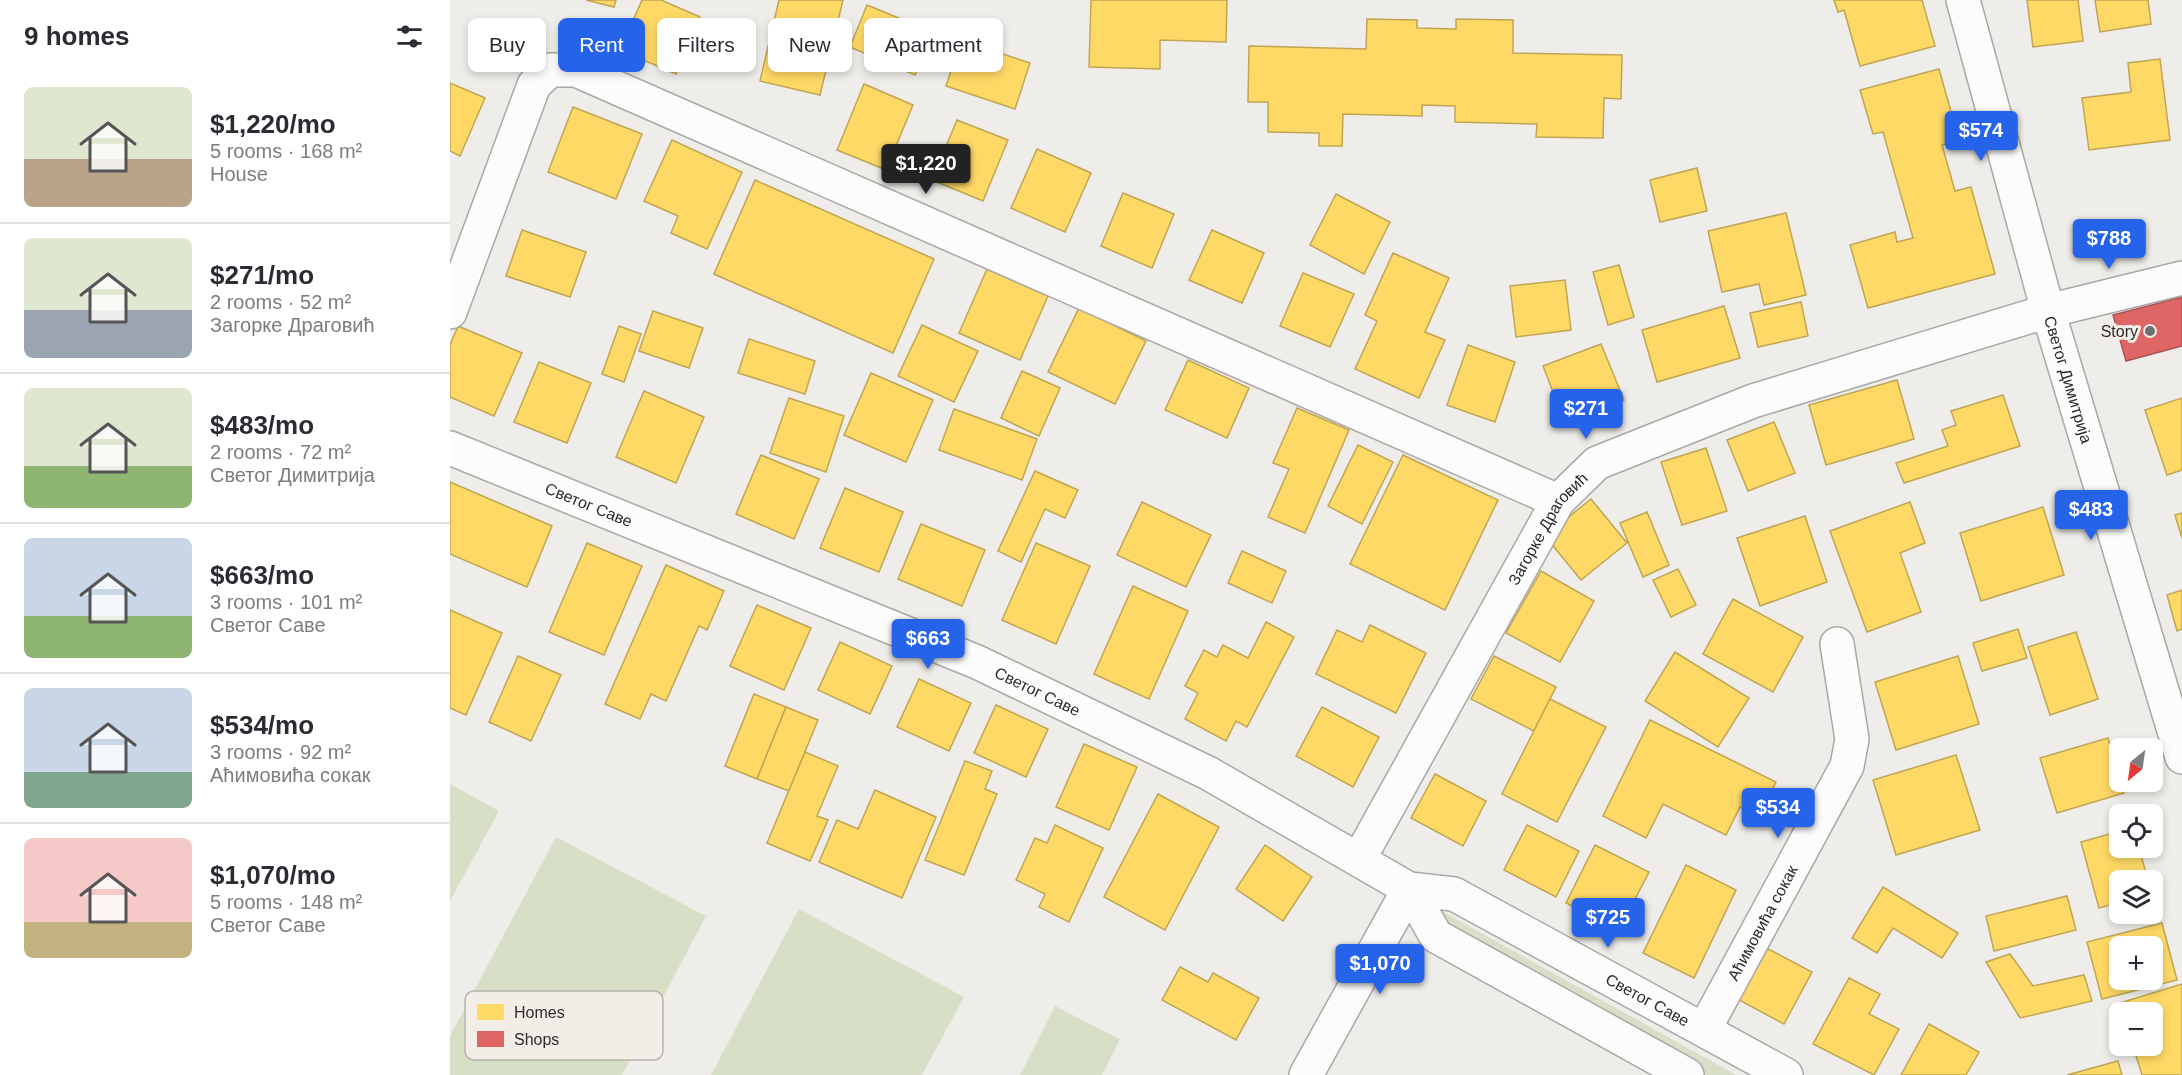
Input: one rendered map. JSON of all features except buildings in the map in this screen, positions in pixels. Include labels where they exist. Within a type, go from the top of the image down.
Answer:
[{"type":"street","name":"Светог Димитрија","points":[[1963,0],[2048,311],[2182,757]]},
{"type":"street","points":[[450,312],[534,85],[550,70],[576,70],[1558,501]]},
{"type":"street","name":"Загорке Драговић","points":[[1359,859],[1558,501],[1597,463],[1655,438],[1764,398],[2048,311],[2182,278]]},
{"type":"street","name":"Светог Саве","points":[[450,448],[976,663],[1208,773],[1409,889],[1454,894],[1786,1075]]},
{"type":"street","name":"Аћимовића сокак","points":[[1704,1030],[1847,766],[1852,739],[1837,644]]},
{"type":"street","points":[[1306,1075],[1409,889]]},
{"type":"street","name":"Светог Саве","points":[[1409,889],[1436,936],[1687,1075]]},
{"type":"green space","points":[[450,784],[499,811],[450,901]]},
{"type":"green space","points":[[556,837],[706,916],[663,997],[663,991],[474,991]]},
{"type":"green space","points":[[799,909],[964,997],[922,1075],[711,1075]]},
{"type":"green space","points":[[1438,909],[1736,1075],[1704,1075],[1431,922]]},
{"type":"green space","points":[[1055,1006],[1120,1039],[1102,1075],[1020,1075]]},
{"type":"green space","points":[[465,1008],[465,1060],[630,1060],[622,1075],[450,1075],[450,1036]]},
{"type":"place","name":"Story","points":[[2150,331]]}]
